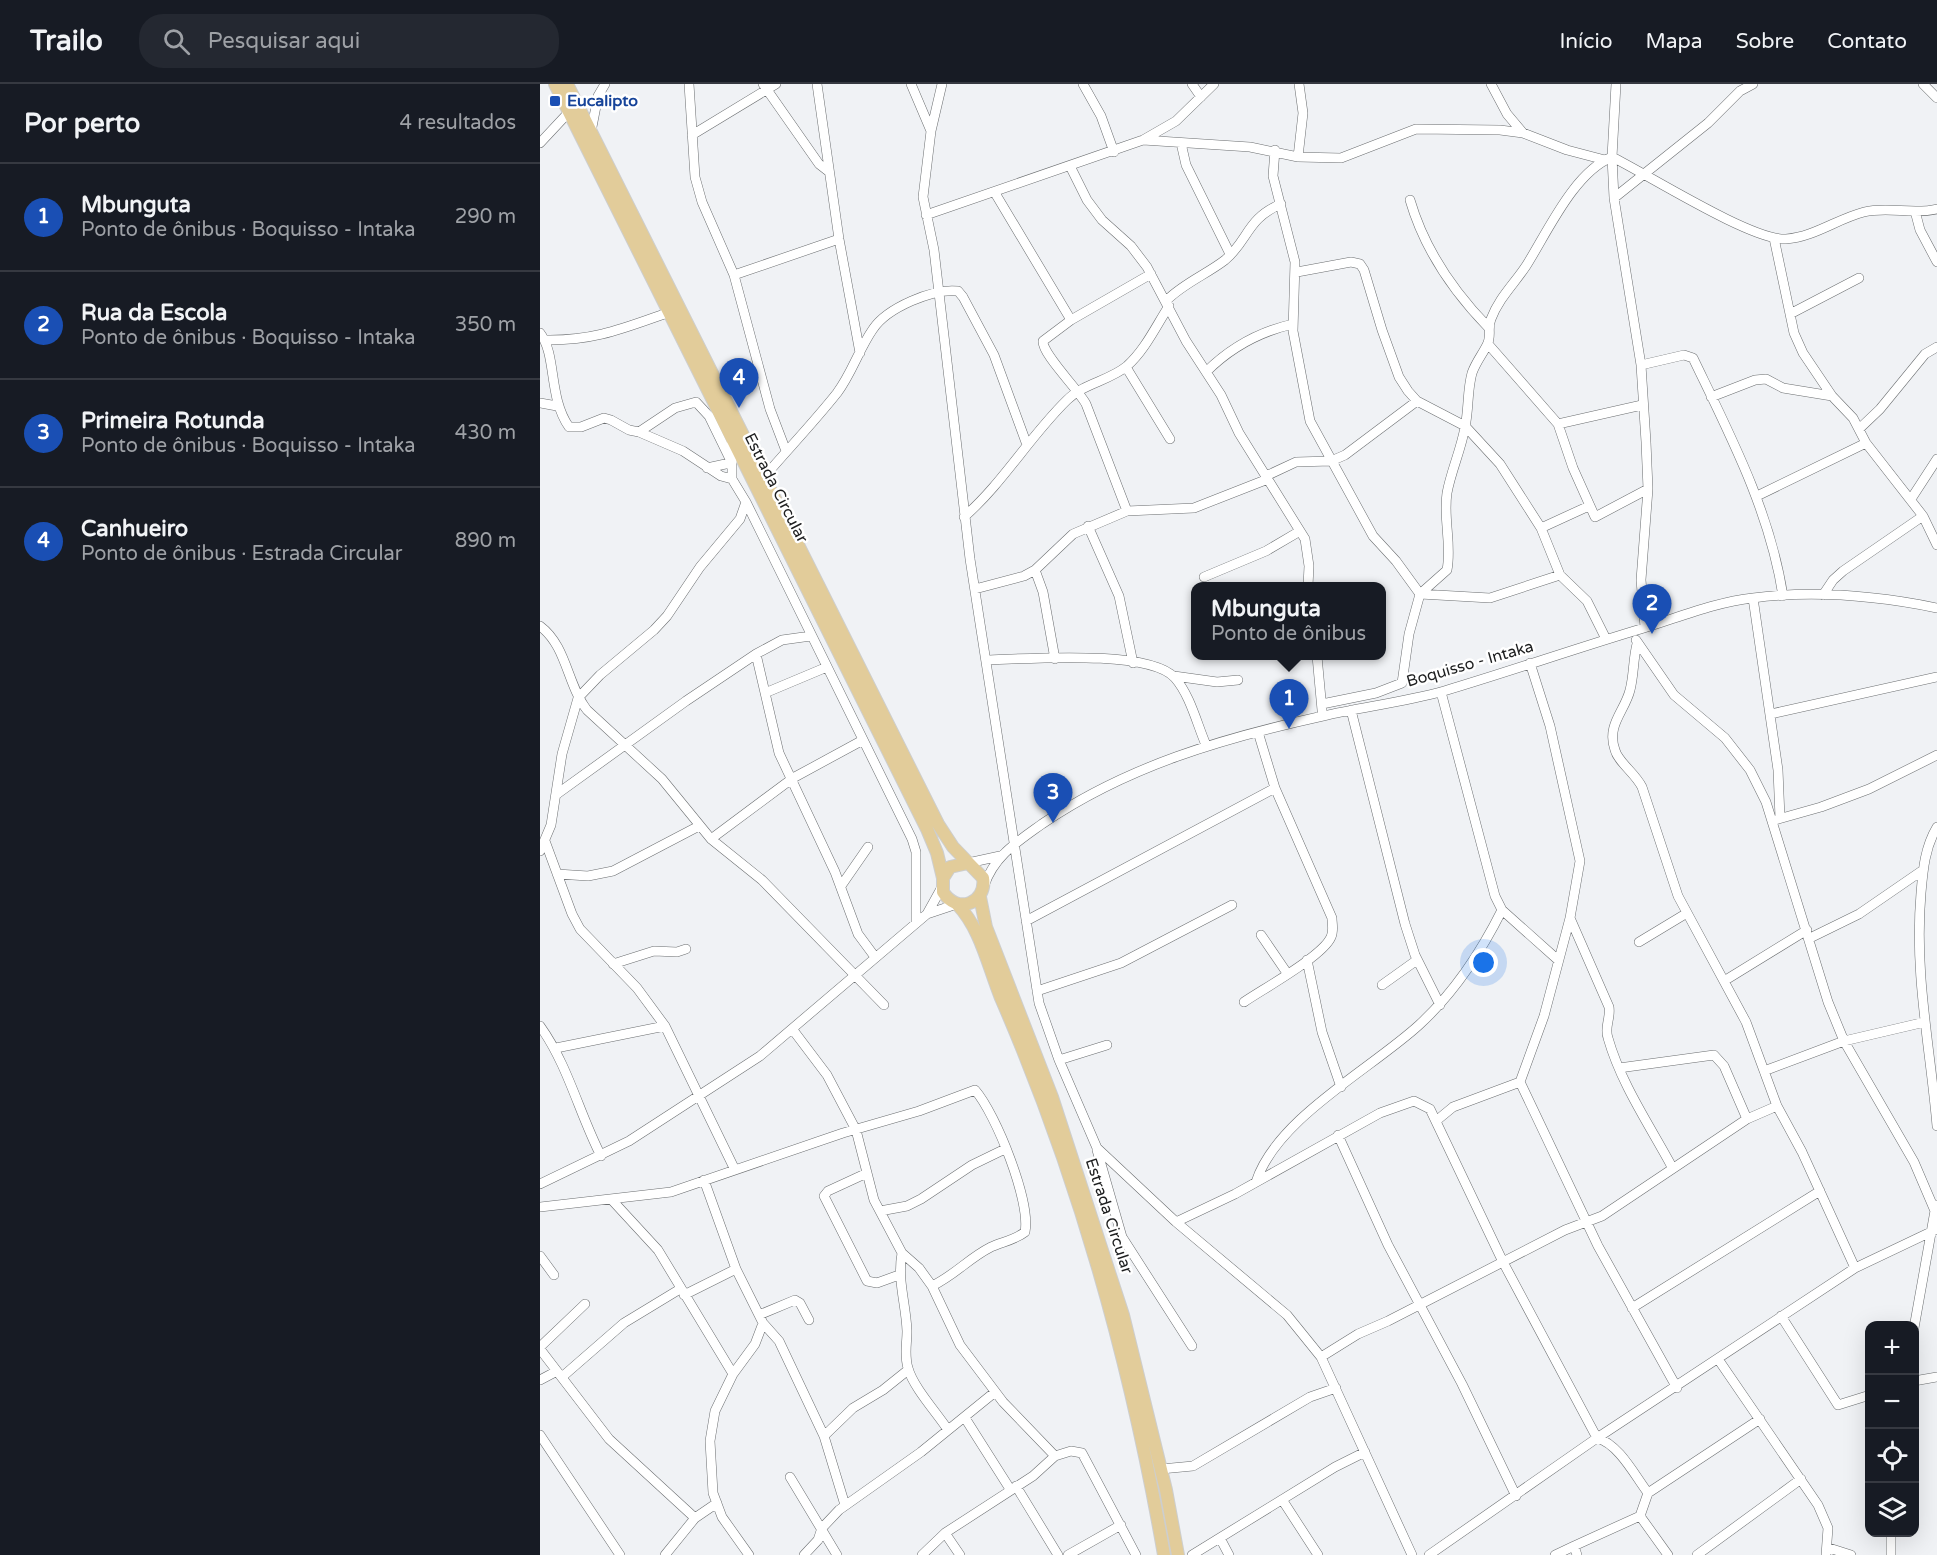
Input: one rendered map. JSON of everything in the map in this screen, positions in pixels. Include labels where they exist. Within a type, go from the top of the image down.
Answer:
[{"type":"main road","name":"Estrada Circular","points":[[555,84],[927,829],[937,853],[942,882]]},
{"type":"main road","name":"Estrada Circular","points":[[567,84],[938,824],[953,847],[968,863]]},
{"type":"main road","points":[[968,863],[983,878],[981,894],[972,903],[957,904],[947,898],[942,882],[950,867],[968,863]]},
{"type":"main road","name":"Estrada Circular","points":[[981,894],[986,927],[1052,1097],[1124,1315],[1161,1469],[1178,1555]]},
{"type":"main road","name":"Estrada Circular","points":[[957,904],[974,927],[1022,1045],[1062,1157],[1112,1317],[1153,1492],[1164,1555]]},
{"type":"street","points":[[591,132],[598,96],[605,84]]},
{"type":"street","points":[[689,84],[695,177],[702,202],[734,275],[770,409],[786,451]]},
{"type":"street","points":[[692,135],[765,87],[776,84]]},
{"type":"street","points":[[817,84],[828,171],[860,353]]},
{"type":"street","points":[[911,84],[931,131]]},
{"type":"street","points":[[942,84],[931,131],[922,190],[934,250],[937,294],[964,517],[1037,991],[1059,1060],[1097,1148],[1122,1237],[1192,1346]]},
{"type":"street","points":[[1083,84],[1101,116],[1114,152]]},
{"type":"street","points":[[1192,84],[1201,97]]},
{"type":"street","points":[[926,215],[1114,152],[1143,140],[1176,121],[1214,84]]},
{"type":"street","points":[[1298,157],[1303,113],[1299,84]]},
{"type":"street","points":[[1491,84],[1508,116],[1523,133]]},
{"type":"street","points":[[1616,84],[1608,158],[1641,365],[1648,489],[1641,580],[1645,627]]},
{"type":"street","points":[[1614,198],[1708,123],[1740,91],[1753,84]]},
{"type":"street","points":[[1923,84],[1937,98]]},
{"type":"street","points":[[765,87],[819,164],[828,171]]},
{"type":"street","points":[[540,143],[569,112]]},
{"type":"street","points":[[1500,130],[1508,116]]},
{"type":"street","points":[[1143,140],[1275,150],[1298,157],[1341,158],[1416,129],[1500,130],[1523,133],[1568,150],[1608,158],[1644,174],[1738,224],[1774,238],[1810,234],[1863,212],[1937,209]]},
{"type":"street","points":[[1181,143],[1185,165],[1230,254]]},
{"type":"street","points":[[1275,150],[1273,176],[1297,272],[1293,324],[1310,421],[1372,536],[1396,561],[1420,594]]},
{"type":"street","points":[[1322,704],[1376,693],[1402,683],[1409,634],[1420,594],[1447,570],[1450,554],[1446,515],[1447,494],[1465,426],[1472,375],[1488,344],[1488,327],[1502,296],[1524,269],[1547,228],[1582,178],[1608,158]]},
{"type":"street","points":[[1070,166],[1097,213],[1138,254],[1151,274],[1300,531],[1308,550],[1308,582]]},
{"type":"street","points":[[995,193],[1071,320]]},
{"type":"street","points":[[1410,200],[1425,241],[1439,266],[1488,327]]},
{"type":"street","points":[[964,517],[987,496],[1027,445],[1078,390],[1126,367],[1144,346],[1168,303],[1230,254],[1256,219],[1281,204]]},
{"type":"street","points":[[1915,211],[1920,230],[1937,262]]},
{"type":"street","points":[[1774,238],[1790,314],[1803,353],[1832,396],[1860,428],[1866,443],[1923,516],[1937,545]]},
{"type":"street","points":[[734,275],[839,239]]},
{"type":"street","points":[[1297,272],[1351,262],[1360,264],[1400,377],[1417,401],[1465,426],[1500,464],[1541,528],[1560,575],[1587,601],[1606,639]]},
{"type":"street","points":[[1127,511],[1091,416],[1078,390],[1043,346],[1046,338],[1071,320],[1151,274]]},
{"type":"street","points":[[1790,314],[1859,278]]},
{"type":"street","points":[[765,476],[841,387],[873,328],[902,305],[951,290],[958,291],[963,297],[994,355],[1027,445]]},
{"type":"street","points":[[670,312],[597,337],[573,340],[542,336],[557,405],[569,427],[581,427],[604,418],[611,420],[629,430],[683,451],[707,468],[732,479]]},
{"type":"street","points":[[1206,372],[1237,345],[1268,330],[1293,324]]},
{"type":"street","points":[[1488,344],[1558,424],[1593,516],[1598,517],[1648,489]]},
{"type":"street","points":[[1860,428],[1880,409],[1924,354],[1937,347]]},
{"type":"street","points":[[1641,365],[1688,355],[1711,397],[1757,496],[1773,544],[1783,596]]},
{"type":"street","points":[[1126,367],[1170,439]]},
{"type":"street","points":[[1711,397],[1755,380],[1766,379],[1783,388],[1832,396]]},
{"type":"street","points":[[975,589],[1017,579],[1035,570],[1063,542],[1088,526],[1127,511],[1194,508],[1296,462],[1331,461],[1345,454],[1417,401]]},
{"type":"street","points":[[639,432],[675,408],[696,402],[709,416],[730,461]]},
{"type":"street","points":[[540,403],[557,405]]},
{"type":"street","points":[[1558,424],[1642,405]]},
{"type":"street","points":[[732,438],[730,461],[732,479],[746,502],[904,820],[916,852],[916,923]]},
{"type":"street","points":[[1757,496],[1866,443]]},
{"type":"street","points":[[1911,499],[1937,459]]},
{"type":"street","points":[[707,468],[730,461]]},
{"type":"street","points":[[540,851],[545,841],[557,794],[562,754],[578,698],[654,630],[740,519],[746,502]]},
{"type":"street","points":[[1541,528],[1588,506]]},
{"type":"street","points":[[1823,595],[1833,580],[1843,571],[1923,516]]},
{"type":"street","points":[[740,519],[753,518]]},
{"type":"street","points":[[1088,526],[1119,596],[1133,663]]},
{"type":"street","points":[[1204,577],[1266,551],[1300,531]]},
{"type":"street","points":[[1035,570],[1043,592],[1055,659]]},
{"type":"street","points":[[1420,594],[1490,598],[1560,575]]},
{"type":"street","name":"Boquisso - Intaka","points":[[1000,856],[1014,843],[1059,812],[1162,760],[1206,745],[1322,716],[1441,692],[1709,608],[1753,598],[1823,595],[1894,599],[1937,608]]},
{"type":"street","points":[[1753,598],[1778,770],[1776,820]]},
{"type":"street","points":[[540,626],[556,644],[569,671],[578,698],[610,733],[662,779],[711,839],[762,880],[884,1005]]},
{"type":"street","points":[[1631,632],[1637,644],[1674,695],[1737,751],[1776,820],[1828,1002],[1844,1041],[1914,1162],[1936,1207],[1935,1229],[1915,1321]]},
{"type":"street","points":[[557,794],[627,746],[686,701],[756,654],[782,640],[811,636]]},
{"type":"street","points":[[1637,644],[1630,691],[1614,720],[1614,750],[1620,760],[1634,772],[1642,787],[1678,896],[1746,1022],[1777,1106],[1820,1191],[1855,1268]]},
{"type":"street","points":[[756,654],[779,753],[793,778],[841,886],[858,934],[875,957]]},
{"type":"street","points":[[986,660],[1099,658],[1160,669],[1174,676],[1217,682],[1238,680]]},
{"type":"street","points":[[1317,660],[1322,716]]},
{"type":"street","points":[[1530,663],[1550,726],[1579,851],[1578,879],[1570,918],[1544,1016],[1520,1082],[1598,1246],[1677,1388]]},
{"type":"street","points":[[765,693],[826,667]]},
{"type":"street","points":[[1174,676],[1206,745]]},
{"type":"street","points":[[1771,714],[1937,677]]},
{"type":"street","points":[[1441,692],[1483,860],[1502,910],[1558,960]]},
{"type":"street","points":[[1351,710],[1393,879],[1417,960],[1440,1005]]},
{"type":"street","points":[[1244,1002],[1307,960],[1331,938],[1332,918],[1275,788],[1258,732]]},
{"type":"street","points":[[711,839],[793,778],[863,740]]},
{"type":"street","points":[[1776,820],[1821,807],[1869,789],[1937,755]]},
{"type":"street","points":[[1026,921],[1275,788]]},
{"type":"street","points":[[557,874],[588,876],[613,871],[699,826]]},
{"type":"street","points":[[1937,827],[1923,870],[1917,935],[1937,1126]]},
{"type":"street","points":[[545,841],[572,914],[580,929],[652,1006],[665,1026],[735,1170]]},
{"type":"street","points":[[841,886],[868,847]]},
{"type":"street","points":[[968,863],[1000,856]]},
{"type":"street","points":[[981,894],[988,874],[1000,856]]},
{"type":"street","points":[[1724,981],[1808,934],[1859,914],[1923,870]]},
{"type":"street","points":[[927,914],[942,882]]},
{"type":"street","points":[[540,1184],[601,1156],[698,1098],[793,1030],[853,975],[927,914],[957,904]]},
{"type":"street","points":[[1037,991],[1121,963],[1232,905]]},
{"type":"street","points":[[1256,1182],[1265,1162],[1293,1126],[1381,1057],[1440,1005],[1478,956],[1502,910]]},
{"type":"street","points":[[1639,942],[1687,913]]},
{"type":"street","points":[[1570,918],[1609,1007],[1611,1014],[1606,1031],[1619,1068],[1672,1167]]},
{"type":"street","points":[[1261,934],[1287,973]]},
{"type":"street","points":[[613,964],[654,951],[677,952],[686,949]]},
{"type":"street","points":[[1307,960],[1322,1032],[1341,1087]]},
{"type":"street","points":[[1382,985],[1417,960]]},
{"type":"street","points":[[1764,1071],[1844,1041],[1937,1024]]},
{"type":"street","points":[[540,1026],[556,1048],[578,1109],[601,1156]]},
{"type":"street","points":[[556,1048],[665,1026]]},
{"type":"street","points":[[793,1030],[827,1075],[856,1130],[879,1211],[902,1253],[919,1268],[932,1286],[960,1345],[995,1392],[1055,1455]]},
{"type":"street","points":[[1059,1060],[1107,1045]]},
{"type":"street","points":[[1619,1068],[1714,1055],[1724,1066],[1747,1119]]},
{"type":"street","points":[[1436,1121],[1453,1107],[1520,1082]]},
{"type":"street","points":[[540,1207],[655,1196],[856,1130],[919,1112],[970,1090],[975,1090],[1005,1149],[1022,1195],[1026,1217],[1025,1232],[973,1257],[952,1276],[932,1286]]},
{"type":"street","points":[[1176,1222],[1256,1182],[1380,1113],[1414,1101],[1430,1109],[1503,1262],[1597,1438],[1609,1444],[1648,1493]]},
{"type":"street","points":[[1321,1357],[1353,1337],[1587,1220],[1615,1209],[1672,1167],[1747,1119],[1777,1106]]},
{"type":"street","points":[[1338,1135],[1418,1305],[1462,1383],[1516,1496]]},
{"type":"street","points":[[1097,1148],[1176,1222],[1287,1315],[1321,1357],[1410,1552],[1430,1554],[1597,1438],[1677,1388],[1855,1268],[1935,1229]]},
{"type":"street","points":[[879,1211],[907,1206],[972,1165],[1005,1149]]},
{"type":"street","points":[[867,1173],[828,1191],[824,1196],[867,1281],[877,1283],[899,1275]]},
{"type":"street","points":[[704,1180],[736,1269],[760,1319],[779,1341],[824,1436],[845,1505]]},
{"type":"street","points":[[1632,1308],[1820,1191]]},
{"type":"street","points":[[611,1199],[658,1250],[733,1374]]},
{"type":"street","points":[[902,1253],[899,1275],[907,1334],[904,1353],[908,1370],[948,1430]]},
{"type":"street","points":[[540,1256],[555,1275]]},
{"type":"street","points":[[540,1380],[559,1374],[624,1323],[682,1292],[736,1269]]},
{"type":"street","points":[[760,1319],[795,1300],[800,1303],[809,1320]]},
{"type":"street","points":[[585,1304],[540,1348],[609,1439],[695,1518]]},
{"type":"street","points":[[1781,1316],[1838,1405],[1865,1396]]},
{"type":"street","points":[[749,1555],[722,1517],[717,1503],[712,1480],[711,1428],[715,1411],[733,1374],[755,1344],[760,1319]]},
{"type":"street","points":[[1718,1359],[1818,1505],[1828,1527],[1828,1552],[1851,1555]]},
{"type":"street","points":[[824,1436],[846,1413],[883,1390],[908,1370]]},
{"type":"street","points":[[1919,1380],[1937,1377]]},
{"type":"street","points":[[1161,1469],[1193,1466],[1267,1425],[1310,1397],[1336,1388]]},
{"type":"street","points":[[804,1555],[818,1540],[822,1528],[845,1505],[965,1418],[995,1392]]},
{"type":"street","points":[[965,1418],[1058,1555]]},
{"type":"street","points":[[1555,1555],[1576,1550],[1640,1516],[1648,1493],[1760,1419]]},
{"type":"street","points":[[540,1435],[620,1555]]},
{"type":"street","points":[[922,1555],[945,1533],[1033,1476],[1055,1455],[1071,1451],[1082,1453],[1136,1555]]},
{"type":"street","points":[[1192,1555],[1335,1467],[1365,1452]]},
{"type":"street","points":[[790,1477],[837,1555]]},
{"type":"street","points":[[1697,1555],[1801,1479]]},
{"type":"street","points":[[1283,1501],[1318,1555]]},
{"type":"street","points":[[664,1555],[695,1518],[717,1503]]},
{"type":"street","points":[[1640,1516],[1668,1555]]},
{"type":"street","points":[[1068,1555],[1121,1525]]},
{"type":"street","points":[[945,1533],[960,1555]]},
{"type":"street","points":[[1891,1537],[1891,1555]]},
{"type":"street","points":[[1220,1538],[1229,1555]]},
{"type":"place","name":"Eucalipto","points":[[555,101]]},
{"type":"place","name":"Canhueiro","points":[[739,408]]},
{"type":"place","name":"Rua da Escola","points":[[1652,634]]},
{"type":"place","name":"Mbunguta","points":[[1289,729]]},
{"type":"place","name":"Primeira Rotunda","points":[[1053,823]]}]
